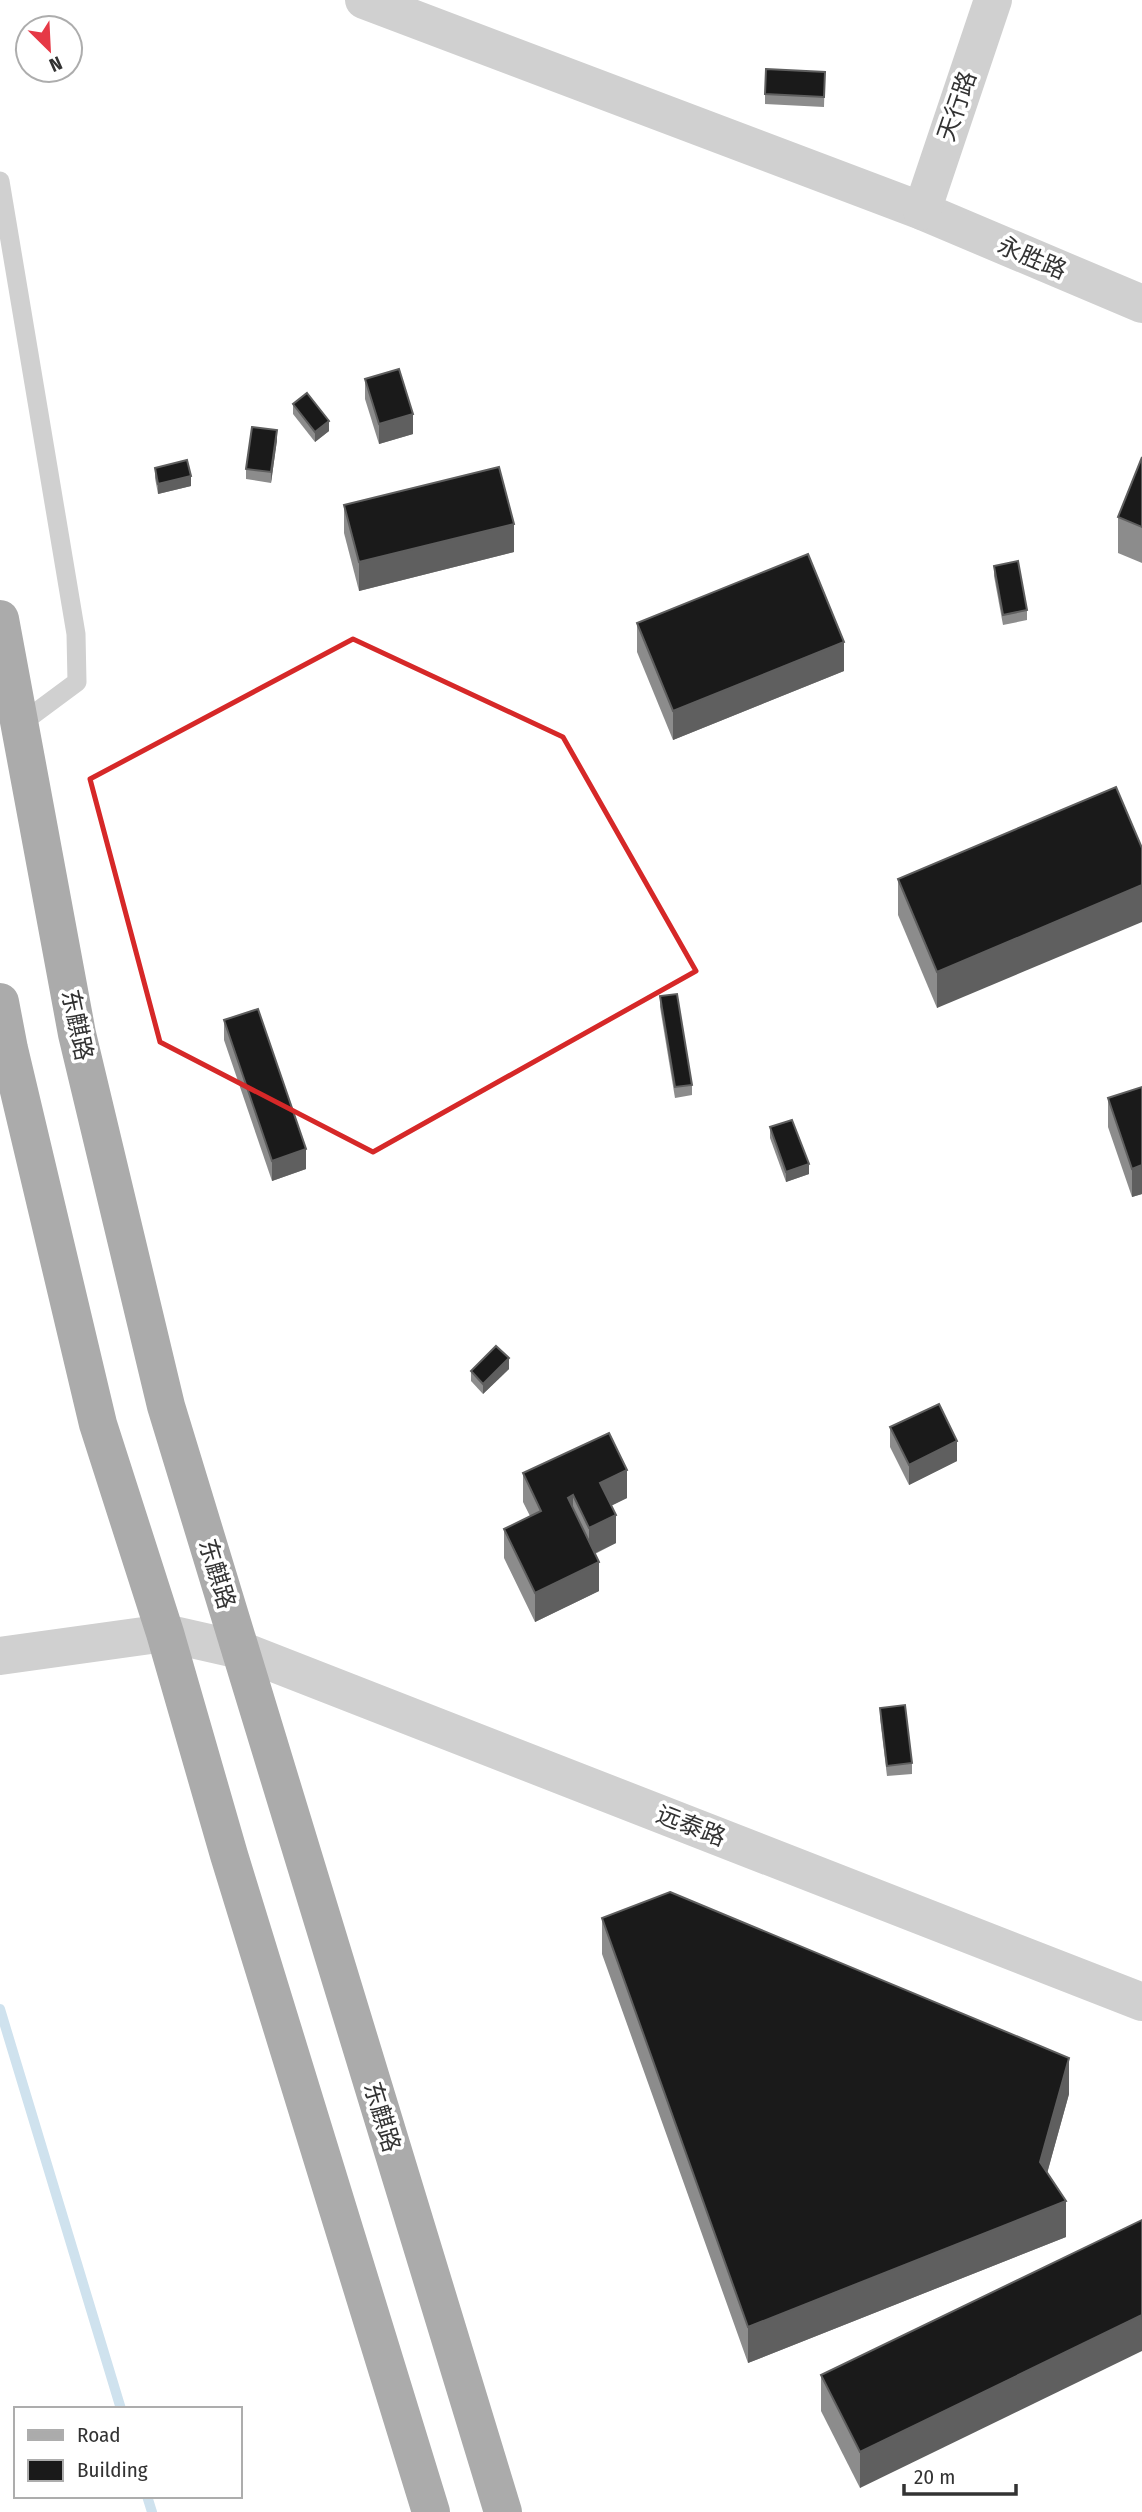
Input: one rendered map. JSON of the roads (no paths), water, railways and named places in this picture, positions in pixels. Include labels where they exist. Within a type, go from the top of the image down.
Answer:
[{"type":"main road","name":"东麒路","points":[[0,619],[77,1034],[166,1406],[503,2512]]},
{"type":"main road","points":[[0,1002],[98,1424],[165,1633],[229,1855],[430,2512]]},
{"type":"street","name":"永胜路","points":[[364,0],[922,212],[1142,304]]},
{"type":"street","name":"天行路","points":[[922,212],[993,0]]},
{"type":"street","name":"远泰路","points":[[165,1633],[240,1650],[1142,2002]]},
{"type":"street","points":[[0,1656],[165,1633]]},
{"type":"lane","points":[[0,181],[76,634],[77,682],[19,725]]},
{"type":"waterway","points":[[0,2009],[120,2407]]},
{"type":"waterway","points":[[148,2498],[152,2512]]}]
